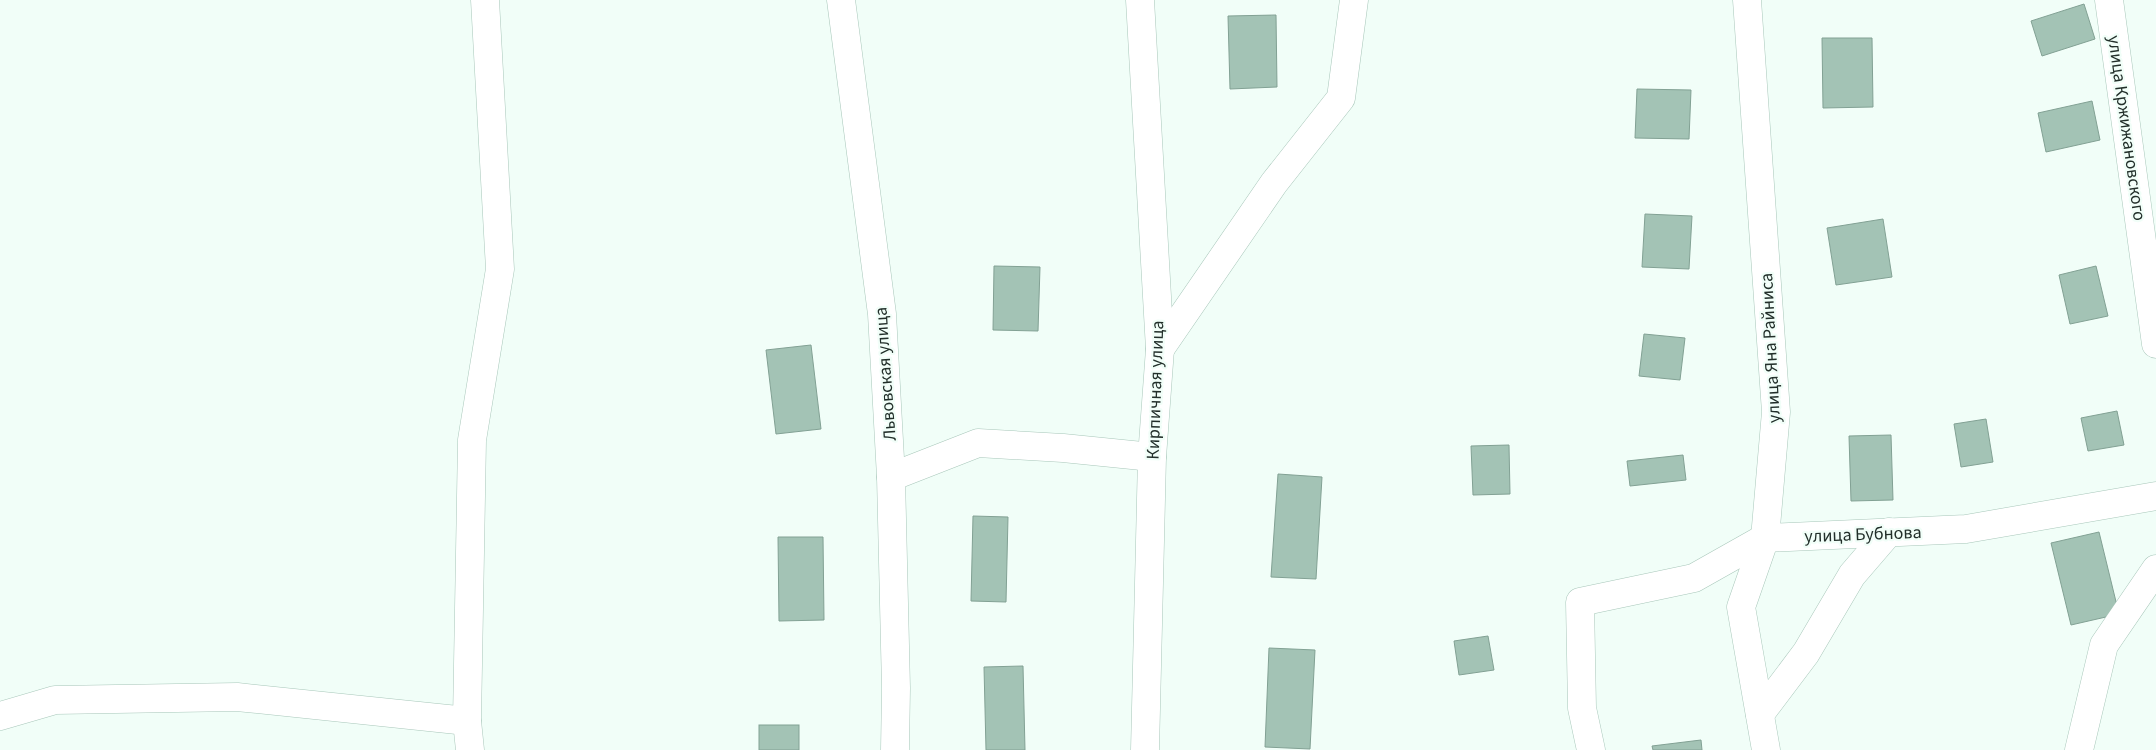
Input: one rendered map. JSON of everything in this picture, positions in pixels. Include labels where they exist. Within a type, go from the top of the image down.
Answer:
[{"type":"street","points":[[470,750],[467,721],[472,440],[500,269],[485,0]]},
{"type":"street","name":"Львовская улица","points":[[841,0],[882,314],[891,477],[896,678],[895,750]]},
{"type":"street","name":"Кирпичная улица","points":[[1140,0],[1160,349],[1152,457],[1145,750]]},
{"type":"street","points":[[1160,349],[1274,184],[1341,98],[1354,0]]},
{"type":"street","name":"улица Яна Райниса","points":[[1747,0],[1776,412],[1765,538],[1741,607],[1766,750]]},
{"type":"street","name":"улица Кржижановского","points":[[2109,0],[2156,344]]},
{"type":"street","points":[[891,477],[978,443],[1063,448],[1152,457]]},
{"type":"street","name":"улица Бубнова","points":[[1591,750],[1582,708],[1580,602],[1694,578],[1765,538],[1966,529],[2156,496]]},
{"type":"street","points":[[1760,714],[1806,653],[1852,576],[1889,532]]},
{"type":"street","points":[[2079,750],[2104,645],[2156,569]]},
{"type":"street","points":[[0,716],[55,700],[237,697],[467,721]]},
{"type":"building","points":[[2084,4],[2095,39],[2042,56],[2031,21]]},
{"type":"building","points":[[1276,15],[1277,87],[1230,89],[1228,16]]},
{"type":"building","points":[[1822,38],[1872,38],[1873,107],[1823,108]]},
{"type":"building","points":[[1637,89],[1691,90],[1689,139],[1635,138]]},
{"type":"building","points":[[2092,101],[2100,140],[2046,152],[2038,113]]},
{"type":"building","points":[[1645,214],[1692,216],[1689,269],[1642,267]]},
{"type":"building","points":[[1883,219],[1892,277],[1836,285],[1827,228]]},
{"type":"building","points":[[994,266],[1040,267],[1038,331],[993,330]]},
{"type":"building","points":[[2096,266],[2108,316],[2070,324],[2059,275]]},
{"type":"building","points":[[1644,334],[1685,338],[1680,380],[1639,376]]},
{"type":"building","points":[[811,345],[821,429],[776,434],[766,350]]},
{"type":"building","points":[[2117,411],[2124,445],[2088,451],[2081,418]]},
{"type":"building","points":[[1986,419],[1993,462],[1961,467],[1954,424]]},
{"type":"building","points":[[1891,435],[1893,500],[1851,501],[1849,436]]},
{"type":"building","points":[[1509,445],[1510,494],[1473,495],[1471,446]]},
{"type":"building","points":[[1683,455],[1686,480],[1630,486],[1627,461]]},
{"type":"building","points":[[1278,474],[1322,477],[1316,579],[1271,577]]},
{"type":"building","points":[[973,516],[1008,517],[1006,602],[971,601]]},
{"type":"building","points":[[2099,532],[2119,614],[2071,625],[2051,543]]},
{"type":"building","points":[[778,537],[823,537],[824,620],[779,621]]},
{"type":"building","points":[[1488,636],[1494,670],[1459,675],[1454,641]]},
{"type":"building","points":[[1269,648],[1315,650],[1310,749],[1265,747]]},
{"type":"building","points":[[1023,666],[1025,750],[986,750],[984,667]]},
{"type":"building","points":[[759,725],[799,725],[799,750],[759,750]]},
{"type":"building","points":[[1701,740],[1702,750],[1653,750],[1652,746]]}]
